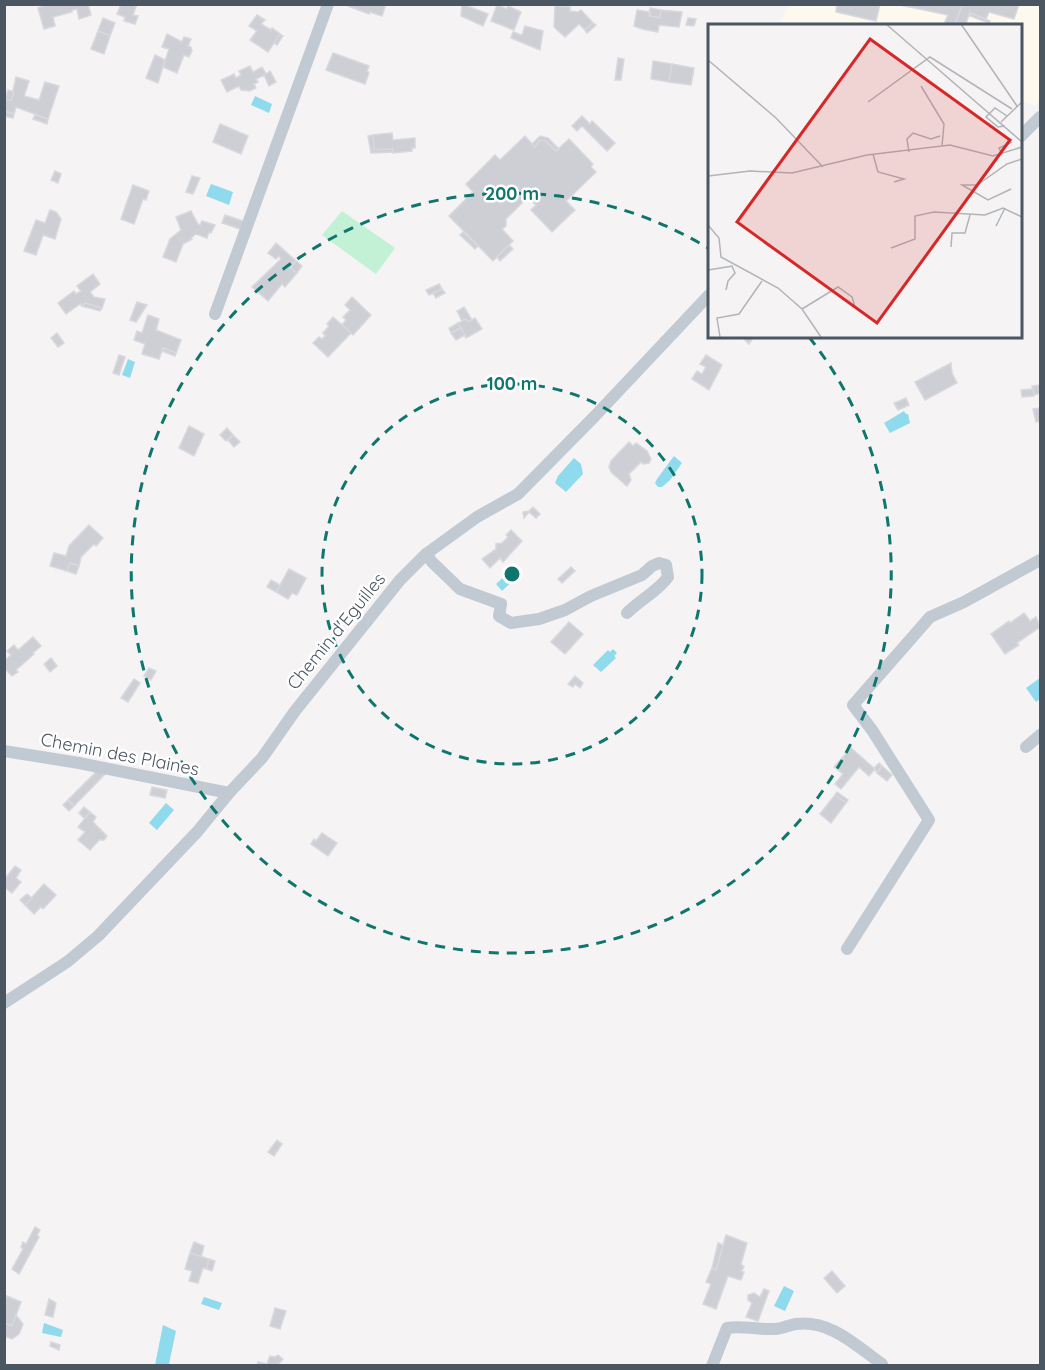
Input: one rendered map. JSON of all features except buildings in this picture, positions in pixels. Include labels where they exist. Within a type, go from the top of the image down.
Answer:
[{"type":"street","points":[[215,314],[328,4]]},
{"type":"street","points":[[1021,136],[1041,117]]},
{"type":"street","name":"Chemin d'Eguilles","points":[[4,1003],[67,962],[98,936],[262,758],[295,711],[400,580],[426,554],[477,517],[518,494],[708,296]]},
{"type":"street","points":[[426,554],[460,589],[501,604],[499,616],[511,623],[539,619],[565,610],[591,596],[642,575],[652,566],[659,563],[666,565],[668,577],[664,582],[627,613]]},
{"type":"street","points":[[847,949],[929,820],[872,730],[852,705],[930,617],[964,602],[1041,560]]},
{"type":"street","points":[[1026,747],[1041,735]]},
{"type":"street","name":"Chemin des Plaines","points":[[4,751],[79,763],[229,793]]},
{"type":"street","points":[[712,1365],[728,1328],[780,1329],[796,1324],[813,1324],[831,1328],[882,1364]]},
{"type":"shaded area","points":[[789,5],[1040,5],[1040,98],[1036,106],[1021,100],[1021,24],[780,24]]},
{"type":"green space","points":[[342,211],[395,248],[376,274],[322,235]]},
{"type":"water","points":[[255,96],[272,104],[269,113],[251,105]]},
{"type":"water","points":[[211,184],[233,192],[229,205],[206,196]]},
{"type":"water","points":[[128,359],[135,362],[130,378],[122,375]]},
{"type":"water","points":[[904,411],[908,414],[910,423],[890,433],[884,423]]},
{"type":"water","points":[[674,456],[682,463],[670,480],[662,487],[658,487],[655,483],[657,479]]},
{"type":"water","points":[[574,458],[581,464],[583,474],[566,492],[555,483],[558,476]]},
{"type":"water","points":[[510,571],[516,578],[502,591],[496,584]]},
{"type":"water","points":[[613,649],[617,653],[614,656],[616,658],[601,672],[593,665],[608,650],[610,652]]},
{"type":"water","points":[[1040,678],[1040,699],[1036,702],[1026,688]]},
{"type":"water","points":[[166,803],[174,810],[157,830],[149,823]]},
{"type":"water","points":[[784,1286],[794,1291],[785,1311],[774,1306]]},
{"type":"water","points":[[204,1297],[222,1303],[219,1310],[201,1304]]},
{"type":"water","points":[[44,1323],[63,1330],[61,1337],[42,1333]]},
{"type":"water","points":[[163,1325],[176,1331],[169,1364],[155,1365]]}]
